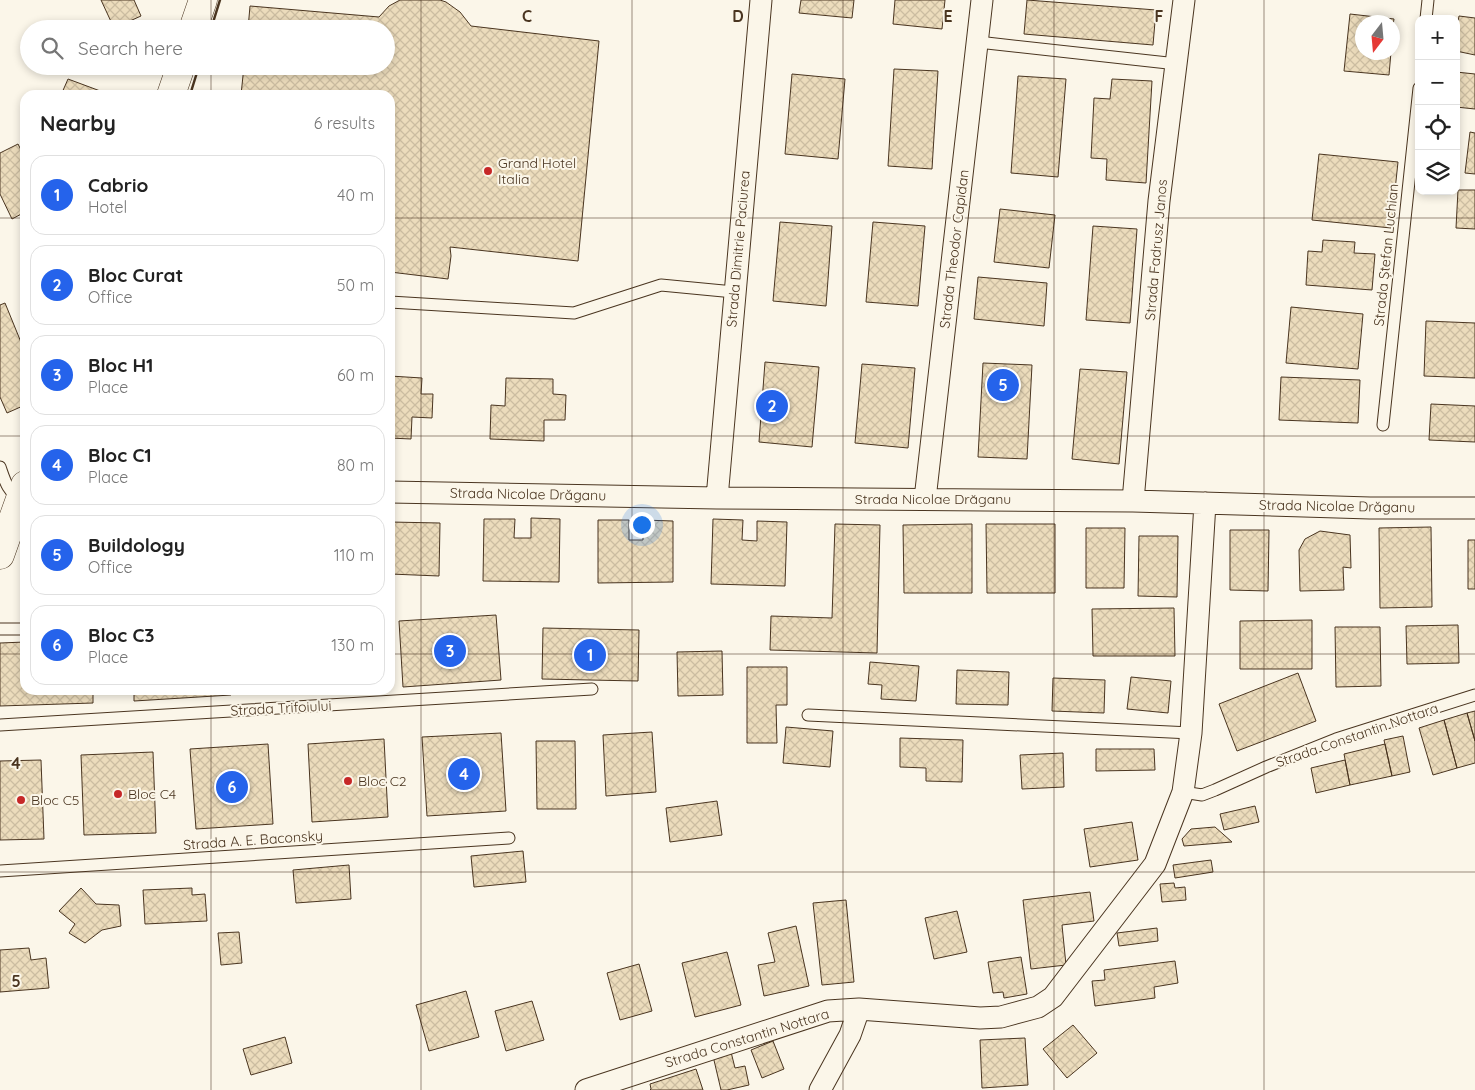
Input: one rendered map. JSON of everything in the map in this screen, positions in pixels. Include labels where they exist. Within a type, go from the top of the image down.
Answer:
[{"type":"street","points":[[196,20],[203,0]]},
{"type":"street","name":"Strada Dimitrie Paciurea","points":[[717,498],[761,0]]},
{"type":"street","name":"Strada Theodor Capidan","points":[[925,499],[982,0]]},
{"type":"street","name":"Strada Fadrusz Janos","points":[[1134,501],[1159,200],[1184,0]]},
{"type":"street","points":[[173,90],[178,75]]},
{"type":"street","name":"Strada Nicolae Drăganu","points":[[395,492],[717,498],[1134,501],[1370,508],[1475,508]]},
{"type":"street","points":[[0,555],[20,499]]},
{"type":"street","name":"Strada Constantin Nottara","points":[[586,1090],[828,1011],[858,1009],[980,1018],[1001,1017],[1038,1007],[1053,997],[1155,864],[1183,792],[1191,733],[1205,503]]},
{"type":"street","points":[[820,1090],[850,1035],[858,1009]]},
{"type":"lane","points":[[1426,15],[1428,0]]},
{"type":"lane","points":[[978,42],[1177,64]]},
{"type":"lane","name":"Strada Ștefan Luchian","points":[[1383,425],[1417,105]]},
{"type":"lane","points":[[395,302],[574,313],[661,285],[734,292]]},
{"type":"lane","points":[[0,468],[12,492],[16,496],[20,493]]},
{"type":"lane","points":[[0,629],[20,629]]},
{"type":"lane","name":"Strada Trifoiului","points":[[0,725],[592,689]]},
{"type":"lane","name":"Strada Constantin Nottara","points":[[1183,792],[1202,794],[1215,790],[1336,739],[1475,695]]},
{"type":"lane","points":[[808,715],[1191,733]]},
{"type":"lane","name":"Strada A. E. Baconsky","points":[[0,871],[508,838]]},
{"type":"building","points":[[101,0],[134,0],[141,16],[132,20],[110,20]]},
{"type":"building","name":"Grand Hotel Italia","points":[[400,0],[440,0],[460,12],[471,26],[599,41],[578,261],[450,247],[451,256],[448,279],[395,273],[395,90],[242,90],[243,75],[395,75],[395,20],[249,20],[250,6],[379,17],[389,6]]},
{"type":"building","points":[[801,0],[854,0],[852,18],[799,13]]},
{"type":"building","points":[[895,0],[945,0],[942,29],[893,24]]},
{"type":"building","points":[[1027,0],[1156,10],[1153,45],[1024,34]]},
{"type":"building","points":[[1350,14],[1359,15],[1355,15],[1355,60],[1390,60],[1389,75],[1344,71]]},
{"type":"building","points":[[1460,16],[1475,18],[1475,55],[1460,52]]},
{"type":"building","points":[[894,69],[938,71],[932,169],[888,166]]},
{"type":"building","points":[[1460,72],[1475,74],[1475,109],[1460,107]]},
{"type":"building","points":[[792,74],[845,79],[838,159],[785,154]]},
{"type":"building","points":[[1018,76],[1066,79],[1058,177],[1011,173]]},
{"type":"building","points":[[68,79],[98,90],[63,90]]},
{"type":"building","points":[[1112,79],[1152,81],[1146,183],[1106,180],[1107,159],[1091,158],[1094,98],[1110,99]]},
{"type":"building","points":[[1470,132],[1475,133],[1475,174],[1465,173]]},
{"type":"building","points":[[18,144],[20,148],[20,215],[12,219],[0,194],[0,153]]},
{"type":"building","points":[[1319,154],[1398,162],[1391,228],[1312,220]]},
{"type":"building","points":[[1460,190],[1475,190],[1475,229],[1456,228],[1458,195],[1460,195]]},
{"type":"building","points":[[1000,209],[1055,215],[1049,268],[994,262]]},
{"type":"building","points":[[780,222],[832,226],[826,306],[773,301]]},
{"type":"building","points":[[873,222],[925,226],[918,306],[866,302]]},
{"type":"building","points":[[1093,226],[1137,229],[1130,323],[1086,320]]},
{"type":"building","points":[[1323,240],[1355,242],[1354,253],[1375,254],[1372,290],[1306,285],[1308,251],[1322,252]]},
{"type":"building","points":[[978,277],[1047,283],[1044,326],[974,319]]},
{"type":"building","points":[[5,303],[20,340],[20,407],[7,413],[0,397],[0,305]]},
{"type":"building","points":[[1291,307],[1363,314],[1358,369],[1286,363]]},
{"type":"building","points":[[1426,321],[1475,323],[1475,378],[1424,376]]},
{"type":"building","points":[[765,362],[819,367],[812,447],[759,442]]},
{"type":"building","points":[[983,363],[1032,365],[1027,459],[978,457]]},
{"type":"building","points":[[862,364],[915,368],[908,448],[855,443]]},
{"type":"building","points":[[1080,369],[1127,372],[1119,464],[1072,459]]},
{"type":"building","points":[[395,376],[422,378],[421,394],[433,394],[432,418],[412,417],[411,439],[395,438]]},
{"type":"building","points":[[1281,377],[1360,380],[1358,423],[1279,420]]},
{"type":"building","points":[[506,378],[553,379],[553,394],[566,395],[565,420],[544,420],[544,441],[490,439],[491,405],[505,406]]},
{"type":"building","points":[[1431,404],[1475,406],[1475,442],[1429,440]]},
{"type":"building","points":[[531,518],[560,519],[559,582],[483,581],[484,519],[515,519],[514,538],[531,538]]},
{"type":"building","points":[[713,519],[743,520],[742,540],[757,541],[757,521],[787,522],[785,586],[711,584]]},
{"type":"building","points":[[598,520],[629,520],[629,540],[643,540],[643,520],[673,521],[673,582],[598,583]]},
{"type":"building","points":[[395,522],[440,523],[439,576],[395,574]]},
{"type":"building","points":[[835,524],[880,525],[877,653],[770,650],[771,616],[832,618]]},
{"type":"building","points":[[972,524],[972,593],[904,593],[903,525]]},
{"type":"building","points":[[986,524],[1055,524],[1055,593],[987,593]]},
{"type":"building","points":[[1431,527],[1432,607],[1380,608],[1379,528]]},
{"type":"building","points":[[1086,528],[1125,528],[1124,588],[1086,588]]},
{"type":"building","points":[[1230,530],[1269,530],[1268,591],[1230,590]]},
{"type":"building","points":[[1320,531],[1350,535],[1351,568],[1343,567],[1344,590],[1300,591],[1299,550],[1305,539]]},
{"type":"building","points":[[1139,536],[1178,536],[1177,597],[1138,596]]},
{"type":"building","points":[[1468,540],[1475,540],[1475,589],[1468,589]]},
{"type":"building","points":[[1174,608],[1175,656],[1093,656],[1092,609]]},
{"type":"building","points":[[496,615],[501,680],[403,687],[399,621]]},
{"type":"building","points":[[1312,620],[1312,669],[1240,669],[1240,621]]},
{"type":"building","points":[[1458,625],[1459,663],[1407,664],[1406,626]]},
{"type":"building","points":[[1335,627],[1380,627],[1381,686],[1336,687]]},
{"type":"building","points":[[543,628],[639,630],[638,681],[542,679]]},
{"type":"building","points":[[20,642],[20,695],[93,695],[93,703],[0,706],[0,643]]},
{"type":"building","points":[[722,651],[723,695],[678,696],[677,652]]},
{"type":"building","points":[[870,662],[919,666],[916,701],[881,699],[882,685],[868,684]]},
{"type":"building","points":[[747,667],[787,667],[787,705],[776,705],[777,743],[747,743]]},
{"type":"building","points":[[957,670],[1009,672],[1008,705],[956,704]]},
{"type":"building","points":[[1298,673],[1316,721],[1237,751],[1219,704]]},
{"type":"building","points":[[1131,677],[1171,681],[1168,713],[1127,709]]},
{"type":"building","points":[[1053,678],[1105,680],[1104,713],[1052,711]]},
{"type":"building","points":[[134,695],[231,695],[134,701]]},
{"type":"building","points":[[1475,711],[1475,741],[1467,713]]},
{"type":"building","points":[[1467,713],[1475,741],[1475,763],[1457,768],[1444,720]]},
{"type":"building","points":[[1444,720],[1457,768],[1433,775],[1419,728]]},
{"type":"building","points":[[786,727],[833,731],[830,767],[783,763]]},
{"type":"building","points":[[652,732],[656,792],[606,796],[603,735]]},
{"type":"building","points":[[501,733],[506,811],[427,816],[422,737]]},
{"type":"building","points":[[1403,736],[1410,772],[1392,776],[1384,740]]},
{"type":"building","points":[[900,738],[963,740],[962,782],[926,781],[926,768],[900,767]]},
{"type":"building","name":"Bloc C2","points":[[384,739],[388,817],[312,822],[308,744]]},
{"type":"building","points":[[536,741],[575,741],[576,809],[537,809]]},
{"type":"building","points":[[268,744],[273,824],[196,829],[190,749]]},
{"type":"building","points":[[1385,744],[1392,776],[1350,785],[1344,754]]},
{"type":"building","points":[[1096,749],[1154,749],[1155,770],[1096,771]]},
{"type":"building","name":"Bloc C4","points":[[153,752],[156,833],[84,835],[81,755]]},
{"type":"building","points":[[1063,753],[1064,787],[1022,789],[1020,755]]},
{"type":"building","name":"Bloc C5","points":[[41,760],[44,839],[0,840],[0,761]]},
{"type":"building","points":[[1345,760],[1350,785],[1316,793],[1311,768]]},
{"type":"building","points":[[717,801],[722,835],[670,842],[666,808]]},
{"type":"building","points":[[1255,806],[1259,822],[1224,830],[1220,814]]},
{"type":"building","points":[[1132,822],[1138,860],[1090,867],[1084,829]]},
{"type":"building","points":[[1215,827],[1232,842],[1184,846],[1182,839],[1191,829]]},
{"type":"building","points":[[523,851],[526,882],[474,887],[471,856]]},
{"type":"building","points":[[1211,860],[1213,872],[1175,878],[1173,865]]},
{"type":"building","points":[[349,865],[351,899],[296,903],[293,870]]},
{"type":"building","points":[[1174,883],[1175,888],[1185,887],[1186,900],[1162,902],[1160,884]]},
{"type":"building","points":[[81,888],[96,904],[119,905],[121,926],[102,930],[85,943],[69,933],[75,924],[59,911]]},
{"type":"building","points":[[192,888],[192,895],[205,894],[207,921],[145,924],[143,890]]},
{"type":"building","points":[[1090,892],[1094,921],[1062,925],[1066,965],[1031,969],[1023,900]]},
{"type":"building","points":[[846,900],[854,982],[822,985],[813,903]]},
{"type":"building","points":[[957,911],[967,952],[934,959],[925,918]]},
{"type":"building","points":[[796,926],[809,986],[764,996],[758,965],[775,962],[768,933]]},
{"type":"building","points":[[1157,928],[1158,941],[1119,946],[1117,933]]},
{"type":"building","points":[[239,932],[242,963],[221,965],[218,933]]},
{"type":"building","points":[[29,948],[31,960],[46,958],[49,988],[0,992],[0,950]]},
{"type":"building","points":[[727,952],[741,1005],[695,1017],[682,963]]},
{"type":"building","points":[[1021,957],[1027,994],[1004,998],[1003,992],[993,993],[988,962]]},
{"type":"building","points":[[1175,961],[1178,983],[1154,987],[1155,998],[1095,1006],[1092,981],[1105,980],[1104,970]]},
{"type":"building","points":[[639,964],[652,1011],[620,1020],[607,973]]},
{"type":"building","points":[[466,991],[479,1037],[429,1051],[416,1005]]},
{"type":"building","points":[[532,1001],[544,1040],[506,1051],[495,1011]]},
{"type":"building","points":[[1073,1025],[1097,1053],[1067,1078],[1043,1049]]},
{"type":"building","points":[[285,1037],[292,1063],[251,1075],[243,1049]]},
{"type":"building","points":[[1025,1038],[1028,1085],[982,1088],[980,1040]]},
{"type":"building","points":[[773,1041],[784,1069],[762,1078],[751,1050]]},
{"type":"building","points":[[731,1052],[735,1068],[745,1066],[749,1085],[721,1090],[713,1056]]},
{"type":"building","points":[[696,1069],[703,1090],[650,1090],[650,1084]]},
{"type":"wall","points":[[214,20],[220,0]]},
{"type":"wall","points":[[192,90],[196,75]]},
{"type":"place","name":"Grand Hotel Italia","points":[[488,171]]},
{"type":"place","name":"Buildology","points":[[1003,385]]},
{"type":"place","name":"Bloc Curat","points":[[772,406]]},
{"type":"place","name":"Bloc H1","points":[[450,651]]},
{"type":"place","name":"Cabrio","points":[[590,655]]},
{"type":"place","name":"Bloc C1","points":[[464,774]]},
{"type":"place","name":"Bloc C2","points":[[348,781]]},
{"type":"place","name":"Bloc C3","points":[[232,787]]},
{"type":"place","name":"Bloc C4","points":[[118,794]]},
{"type":"place","name":"Bloc C5","points":[[21,800]]}]
